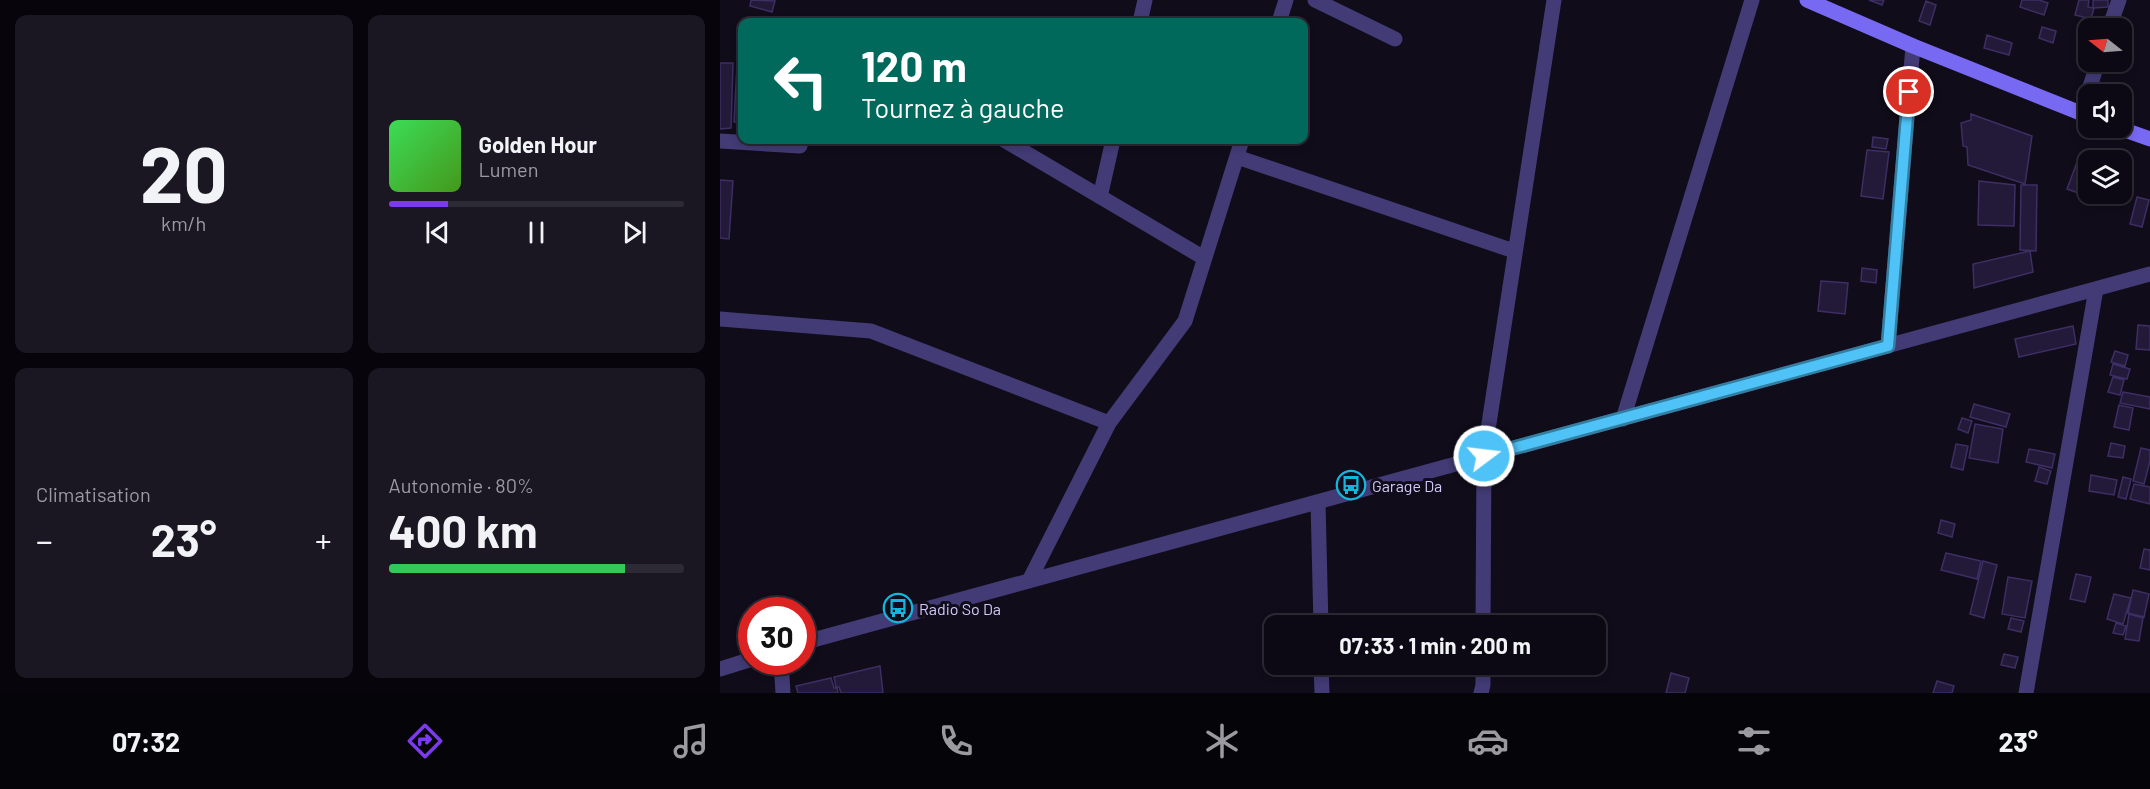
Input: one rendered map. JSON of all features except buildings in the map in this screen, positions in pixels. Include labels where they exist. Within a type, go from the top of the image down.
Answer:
[{"type":"street","points":[[1141,18],[1145,0]]},
{"type":"street","points":[[1280,18],[1286,0]]},
{"type":"street","points":[[1315,0],[1395,39]]},
{"type":"street","points":[[1483,615],[1484,456],[1554,0]]},
{"type":"street","points":[[1623,419],[1752,0]]},
{"type":"street","points":[[1807,0],[1913,46],[2078,113]]},
{"type":"street","points":[[2113,18],[2119,0]]},
{"type":"street","points":[[1888,346],[1913,46]]},
{"type":"street","points":[[2132,133],[2150,139]]},
{"type":"street","points":[[720,141],[738,142]]},
{"type":"street","points":[[768,144],[800,146]]},
{"type":"street","points":[[1012,144],[1204,258]]},
{"type":"street","points":[[1100,197],[1112,144]]},
{"type":"street","points":[[1029,581],[1109,423],[1185,321],[1241,144]]},
{"type":"street","points":[[1237,157],[1514,251]]},
{"type":"street","points":[[816,639],[2150,274]]},
{"type":"street","points":[[2026,693],[2096,289]]},
{"type":"street","points":[[720,319],[872,331],[1109,423]]},
{"type":"street","points":[[1318,502],[1321,615]]},
{"type":"street","points":[[720,669],[738,663]]},
{"type":"street","points":[[782,675],[783,693]]},
{"type":"street","points":[[1321,675],[1322,693]]},
{"type":"street","points":[[1480,693],[1483,675]]},
{"type":"place","name":"Garage Da","points":[[1351,485]]},
{"type":"place","name":"Radio So Da","points":[[898,608]]},
{"type":"route","points":[[1484,456],[1888,346],[1909,92]]}]
